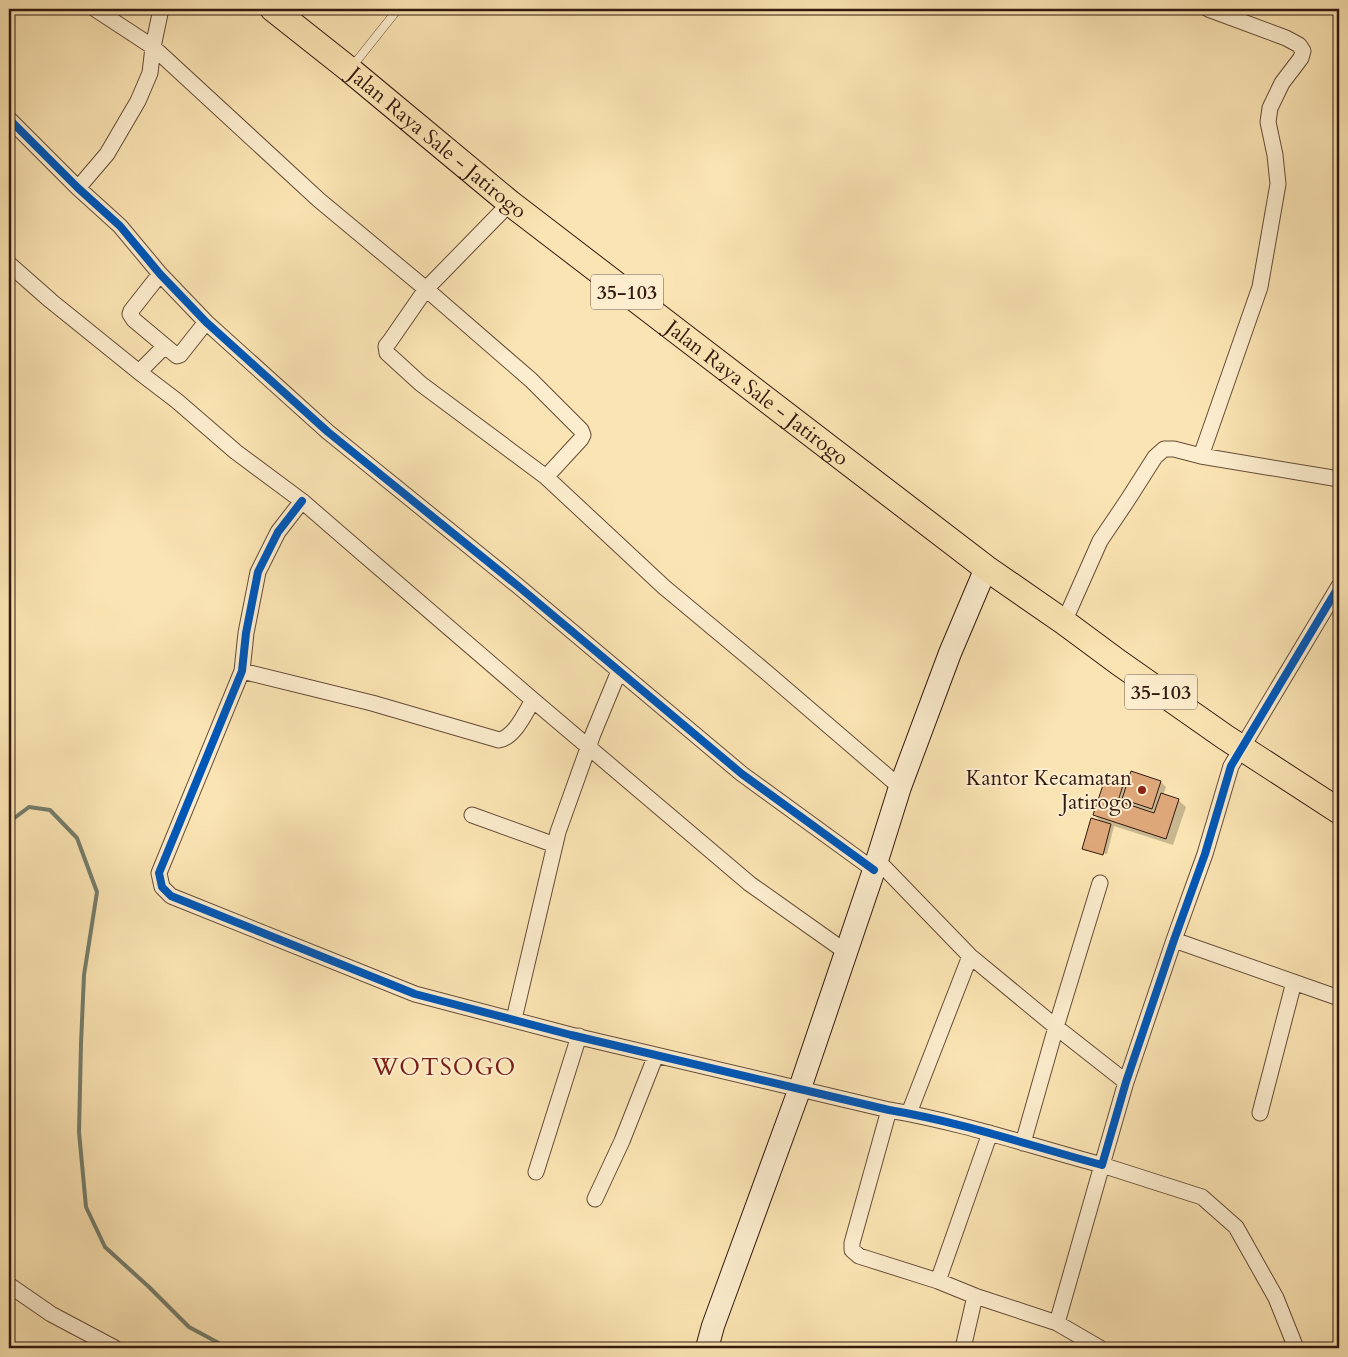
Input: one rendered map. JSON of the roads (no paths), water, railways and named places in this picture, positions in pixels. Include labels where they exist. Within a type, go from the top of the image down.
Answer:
[{"type":"main road","name":"Jalan Raya Sale - Jatirogo","points":[[273,9],[350,70],[510,203],[986,568]]},
{"type":"main road","name":"35-103","points":[[986,568],[1242,749],[1339,811]]},
{"type":"main road","points":[[707,1348],[713,1326],[800,1088],[876,865],[900,787],[950,653],[986,568]]},
{"type":"street","points":[[95,9],[153,47],[319,200],[426,289],[530,380],[581,430],[583,435],[581,440],[546,477]]},
{"type":"street","points":[[78,188],[107,154],[138,101],[150,73],[161,9]]},
{"type":"street","points":[[1201,456],[1260,287],[1278,184],[1268,122],[1270,108],[1282,84],[1301,58],[1303,51],[1299,45],[1286,38],[1208,9]]},
{"type":"street","points":[[9,119],[78,188],[120,226],[160,274],[206,322],[328,432],[510,579],[742,774],[876,865],[970,956],[1126,1082]]},
{"type":"street","points":[[510,203],[426,289],[386,346],[387,352],[421,384],[546,477],[664,587],[900,787]]},
{"type":"street","points":[[9,264],[51,301],[177,401],[236,452],[302,501],[750,884],[846,952]]},
{"type":"street","points":[[160,274],[131,311],[130,314],[134,320],[177,356],[180,355],[206,322]]},
{"type":"street","points":[[139,372],[165,346]]},
{"type":"street","points":[[1064,622],[1100,540],[1155,457],[1164,449],[1174,449],[1201,456],[1339,478]]},
{"type":"street","points":[[302,501],[278,532],[258,572],[246,633],[242,671],[159,873],[162,887],[171,896],[415,994],[656,1055],[990,1133],[1102,1165],[1202,1197],[1236,1227],[1276,1298],[1296,1348]]},
{"type":"street","points":[[1057,1323],[1126,1082],[1205,854],[1231,766],[1339,586]]},
{"type":"street","points":[[242,671],[372,703],[499,740],[505,739],[512,733],[533,700]]},
{"type":"street","points":[[514,1020],[558,832],[588,747],[620,671]]},
{"type":"street","points":[[472,815],[555,845]]},
{"type":"street","points":[[1023,1143],[1100,883]]},
{"type":"street","points":[[1174,940],[1339,998]]},
{"type":"street","points":[[909,1113],[970,956]]},
{"type":"street","points":[[1260,1113],[1294,982]]},
{"type":"street","points":[[536,1172],[579,1036]]},
{"type":"street","points":[[595,1199],[622,1141],[656,1055]]},
{"type":"street","points":[[889,1110],[852,1243],[852,1250],[859,1256],[938,1281],[975,1296],[1057,1323],[1100,1348]]},
{"type":"street","points":[[938,1281],[990,1133]]},
{"type":"street","points":[[9,1285],[51,1314],[114,1348]]},
{"type":"street","points":[[963,1348],[975,1296]]},
{"type":"lane","points":[[350,70],[398,9]]},
{"type":"waterway","points":[[9,822],[29,807],[50,810],[77,838],[97,892],[84,975],[81,1044],[79,1132],[86,1207],[105,1247],[189,1327],[228,1348]]},
{"type":"place","name":"Kantor Kecamatan Jatirogo","points":[[1142,790]]},
{"type":"district","name":"WOTSOGO","points":[[444,1067]]}]
